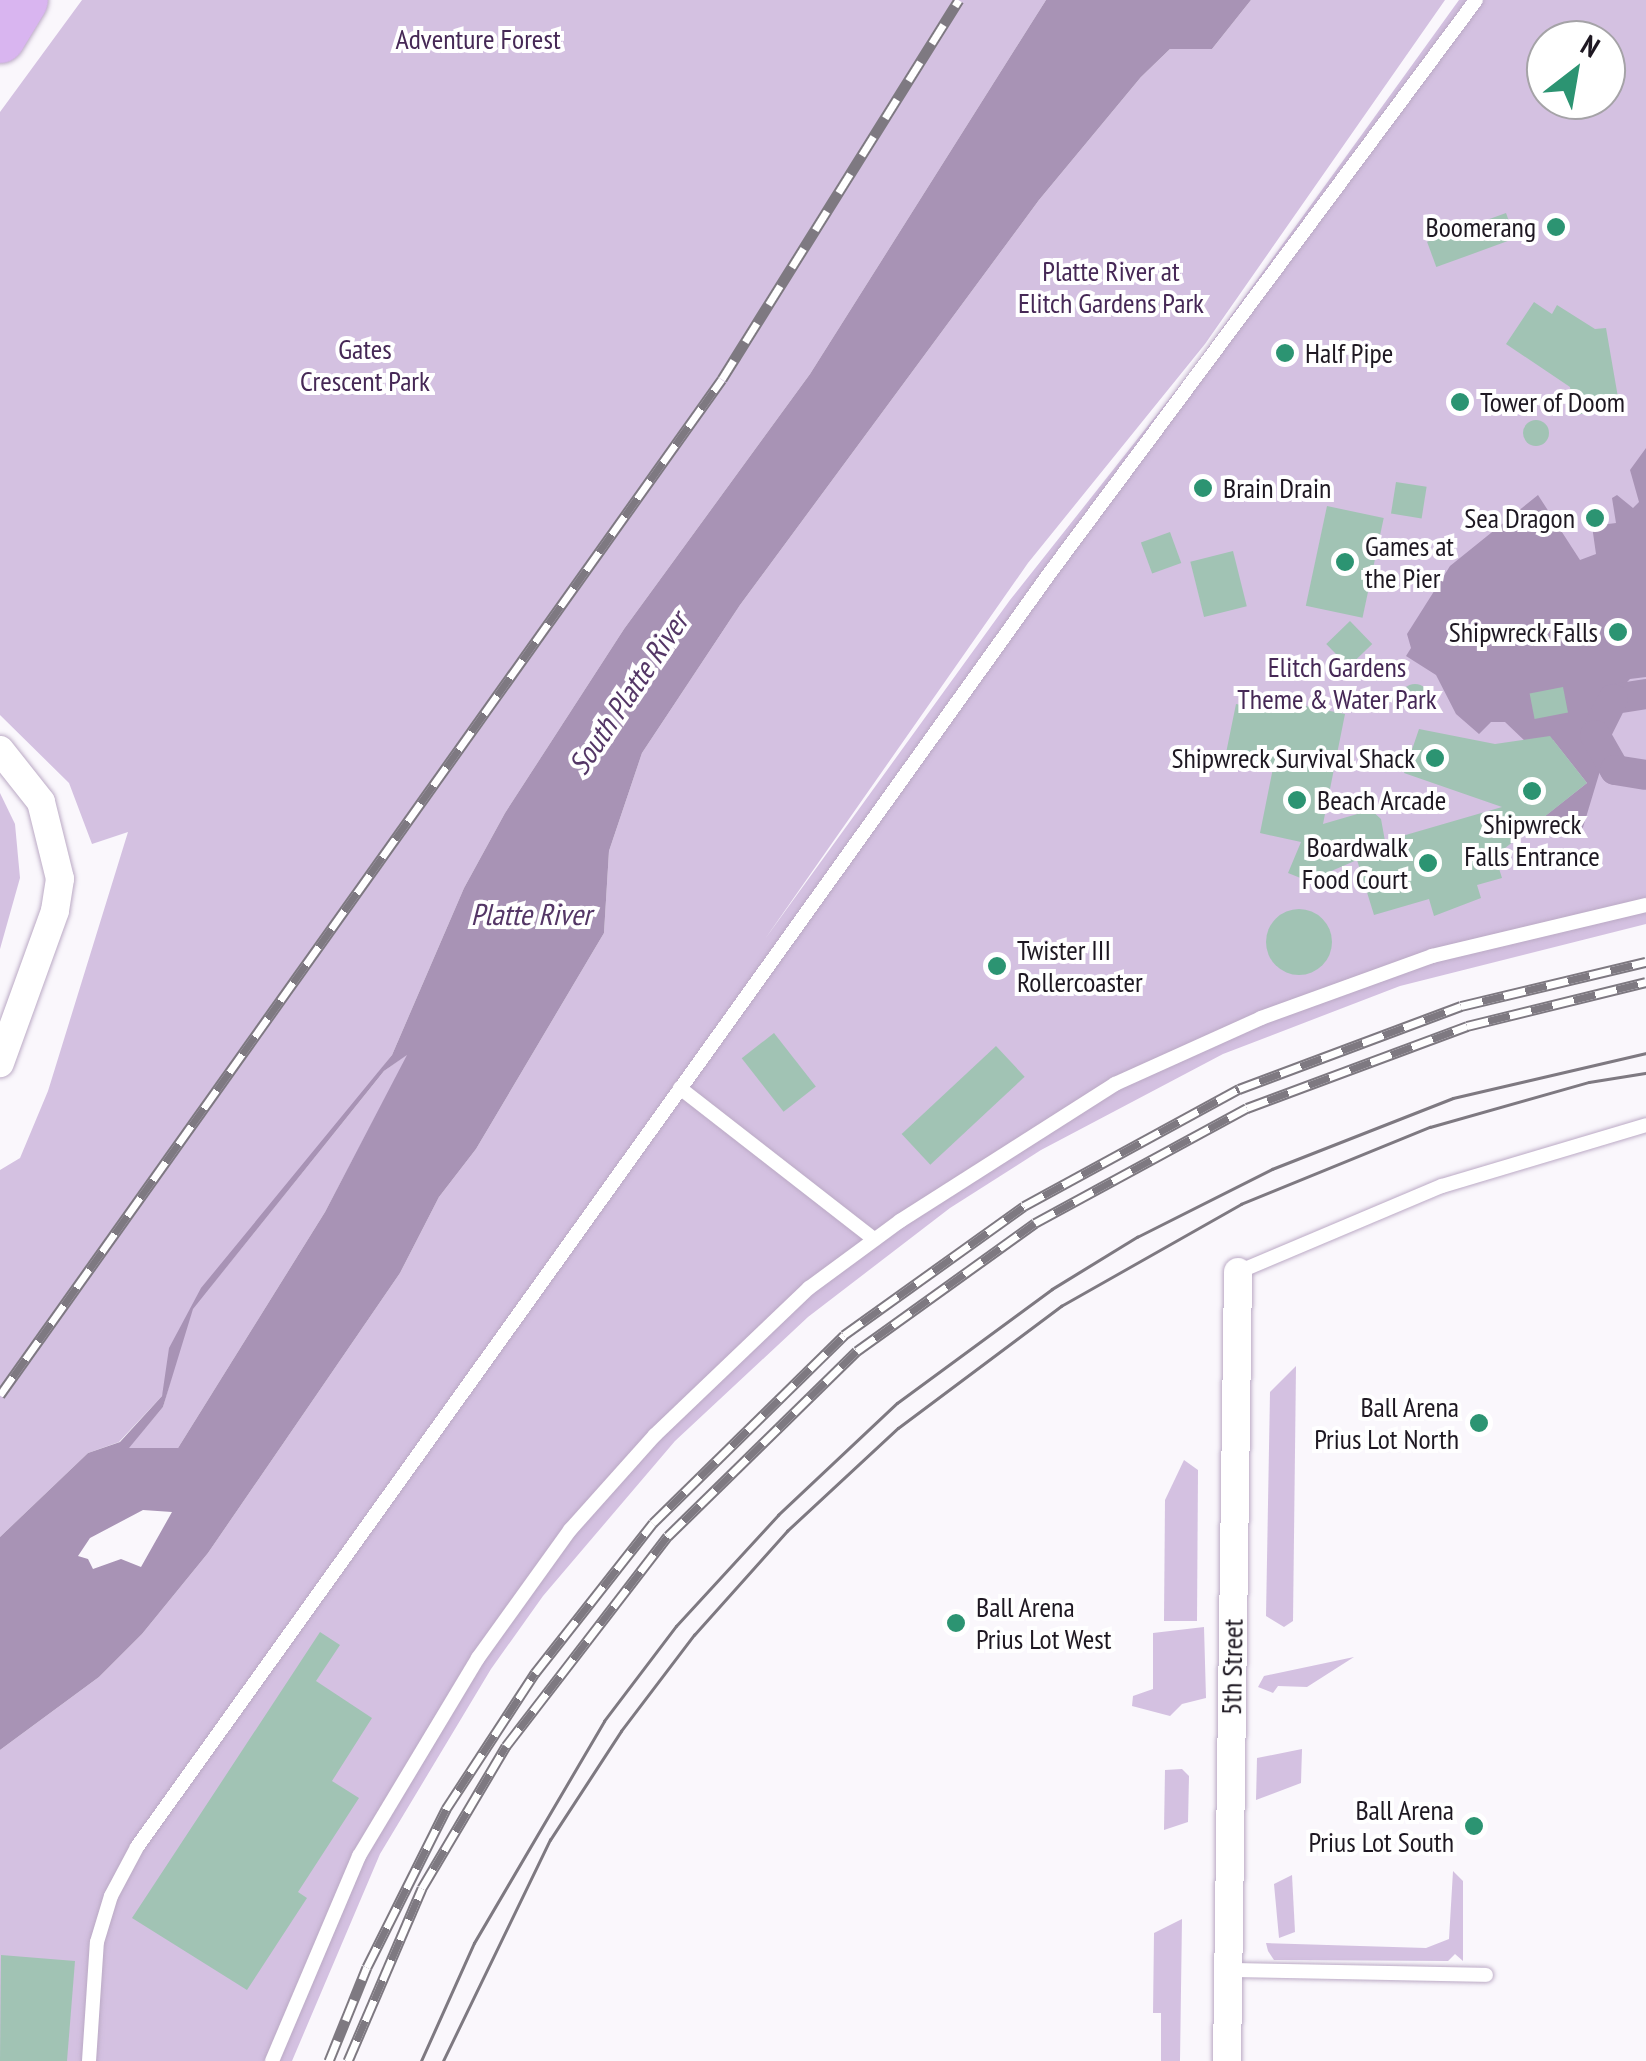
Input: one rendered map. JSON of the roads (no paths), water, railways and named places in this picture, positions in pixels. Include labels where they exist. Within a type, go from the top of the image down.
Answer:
[{"type":"highway","points":[[0,8],[5,0]]},
{"type":"highway","points":[[0,38],[23,0]]},
{"type":"street","points":[[0,750],[41,802],[60,880],[55,910],[0,1062]]},
{"type":"street","name":"5th Street","points":[[1227,2061],[1238,1272]]},
{"type":"lane","points":[[88,2061],[98,1942],[111,1896],[137,1847],[1048,574],[1476,0]]},
{"type":"lane","points":[[272,2061],[359,1856],[434,1724],[560,1544],[726,1364],[874,1239],[1115,1084],[1261,1018],[1432,956],[1646,904]]},
{"type":"lane","points":[[680,1088],[874,1239]]},
{"type":"lane","points":[[1238,1272],[1442,1186],[1646,1125]]},
{"type":"lane","points":[[1228,1970],[1486,1975]]},
{"type":"water","name":"Platte River","points":[[1046,0],[1251,0],[1212,49],[1170,49],[1141,77],[1039,200],[740,605],[642,753],[609,851],[604,933],[476,1149],[439,1197],[400,1273],[208,1553],[142,1634],[99,1677],[0,1750],[0,1537],[88,1453],[120,1442],[162,1396],[169,1348],[201,1288],[392,1055],[464,888],[505,813],[624,629],[810,374]],"holes":[[[407,1055],[325,1212],[178,1448],[129,1448],[163,1407],[193,1309],[384,1071]],[[143,1510],[172,1512],[141,1567],[121,1559],[93,1569],[88,1559],[78,1556],[90,1538]]]},
{"type":"water","points":[[1646,448],[1646,677],[1630,679],[1591,719],[1587,740],[1600,771],[1581,834],[1526,831],[1587,783],[1553,740],[1528,744],[1505,722],[1491,722],[1479,734],[1456,714],[1436,675],[1406,656],[1411,648],[1407,634],[1450,566],[1538,495],[1580,560],[1596,554],[1592,526],[1616,523],[1612,498],[1617,495],[1633,508],[1639,502],[1630,470]]},
{"type":"waterway","points":[[1646,694],[1613,699],[1595,735],[1615,770],[1646,775]]},
{"type":"tram line","points":[[421,2061],[474,1943],[604,1721],[676,1626],[778,1515],[897,1403],[1052,1289],[1137,1237],[1272,1169],[1453,1098],[1646,1053]]},
{"type":"tram line","points":[[443,2061],[550,1840],[621,1731],[694,1635],[787,1531],[898,1428],[1061,1306],[1241,1204],[1430,1127],[1589,1082],[1646,1073]]},
{"type":"railway","points":[[0,1395],[722,379],[959,0]]},
{"type":"railway","points":[[329,2061],[367,1967],[446,1809],[535,1673],[653,1523],[844,1335],[1024,1206],[1239,1089],[1461,1006],[1646,962]]},
{"type":"railway","points":[[348,2061],[422,1888],[506,1746],[668,1536],[857,1351],[1035,1223],[1247,1108],[1467,1026],[1646,982]]},
{"type":"place","name":"Boomerang","points":[[1556,227]]},
{"type":"place","name":"Half Pipe","points":[[1285,353]]},
{"type":"place","name":"Tower of Doom","points":[[1460,402]]},
{"type":"place","name":"Brain Drain","points":[[1203,488]]},
{"type":"place","name":"Sea Dragon","points":[[1595,518]]},
{"type":"place","name":"Games at the Pier","points":[[1345,562]]},
{"type":"place","name":"Shipwreck Falls","points":[[1618,632]]},
{"type":"place","name":"Shipwreck Survival Shack","points":[[1435,758]]},
{"type":"place","name":"Shipwreck Falls Entrance","points":[[1532,791]]},
{"type":"place","name":"Beach Arcade","points":[[1297,800]]},
{"type":"place","name":"Boardwalk Food Court","points":[[1428,863]]},
{"type":"place","name":"Twister III Rollercoaster","points":[[997,966]]},
{"type":"place","name":"Ball Arena Prius Lot North","points":[[1479,1423]]},
{"type":"place","name":"Ball Arena Prius Lot West","points":[[956,1623]]},
{"type":"place","name":"Ball Arena Prius Lot South","points":[[1474,1826]]},
{"type":"park label","name":"Adventure Forest","points":[[478,39]]},
{"type":"park label","name":"Platte River at Elitch Gardens Park","points":[[1111,287]]},
{"type":"park label","name":"Gates Crescent Park","points":[[365,365]]},
{"type":"park label","name":"Elitch Gardens Theme & Water Park","points":[[1337,683]]},
{"type":"water label","name":"South Platte River","points":[[628,693]]}]
